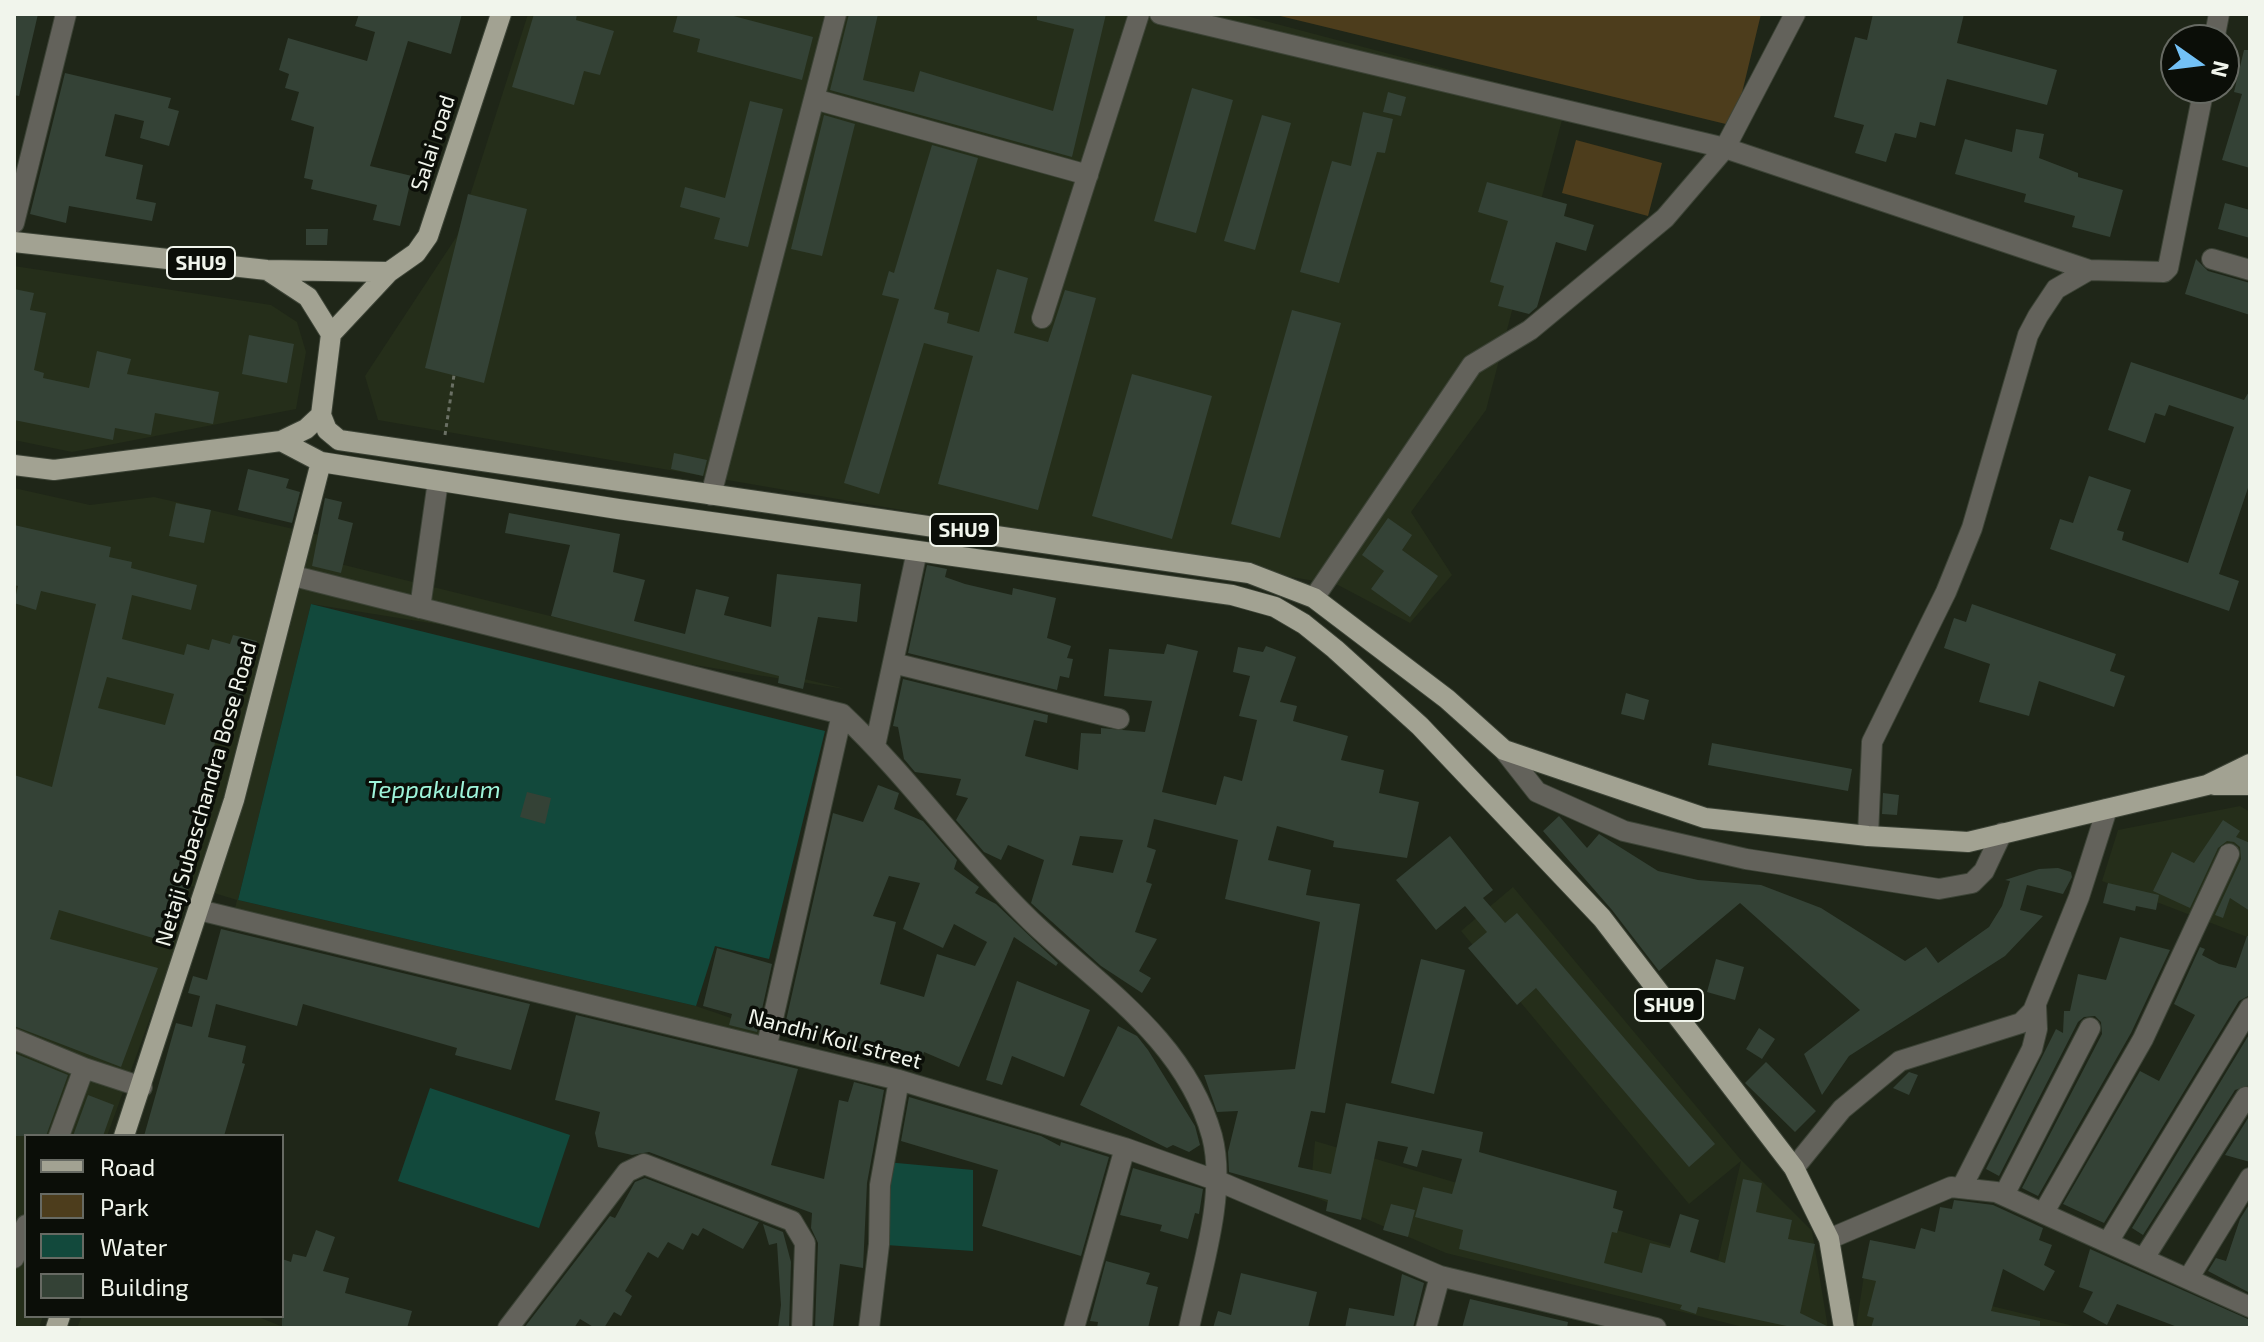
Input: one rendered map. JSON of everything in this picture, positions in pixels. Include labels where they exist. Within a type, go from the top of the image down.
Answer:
[{"type":"main road","name":"Salai road","points":[[331,334],[389,272],[416,253],[428,236],[501,14]]},
{"type":"main road","name":"SHU9","points":[[14,242],[267,270],[389,272]]},
{"type":"main road","name":"SHU9","points":[[267,270],[308,297],[331,334]]},
{"type":"main road","points":[[14,465],[54,470],[281,441],[306,429],[321,415],[331,334]]},
{"type":"main road","name":"SHU9","points":[[321,415],[327,430],[339,440],[394,451],[442,454],[1249,573],[1314,598],[1447,699]]},
{"type":"main road","name":"SHU9","points":[[281,441],[321,462],[1232,595],[1275,607],[1335,649],[1420,726],[1602,918],[1794,1168],[1829,1239],[1844,1328]]},
{"type":"main road","name":"Netaji Subaschandra Bose Road","points":[[125,1134],[234,800],[321,462]]},
{"type":"main road","points":[[1420,726],[1447,699],[1504,750],[1705,818],[1868,836],[1968,842],[2207,785],[2250,764]]},
{"type":"main road","points":[[2207,785],[2250,785]]},
{"type":"street","points":[[14,223],[66,14]]},
{"type":"street","points":[[711,495],[836,14]]},
{"type":"street","points":[[1042,318],[1139,14]]},
{"type":"street","points":[[1160,14],[1725,148],[2089,270],[2164,272],[2168,268],[2201,104]]},
{"type":"street","points":[[1314,598],[1472,365],[1530,330],[1665,218],[1725,148],[1795,14]]},
{"type":"street","points":[[814,99],[1088,175]]},
{"type":"street","points":[[2212,259],[2250,270]]},
{"type":"street","points":[[1868,836],[1872,742],[1946,592],[1972,528],[2028,335],[2056,289],[2089,270]]},
{"type":"street","points":[[420,608],[438,481]]},
{"type":"street","points":[[875,746],[917,551]]},
{"type":"street","points":[[294,576],[842,714],[875,746],[1031,921],[1137,1013],[1203,1110],[1212,1137],[1218,1181],[1189,1328]]},
{"type":"street","points":[[893,663],[1119,719]]},
{"type":"street","points":[[767,1045],[842,714]]},
{"type":"street","points":[[1504,750],[1537,792],[1552,799],[1624,831],[1746,859],[1939,889],[1972,883],[1984,871],[2002,833]]},
{"type":"street","points":[[1794,1168],[1842,1109],[1900,1061],[2021,1023],[2036,1006],[2079,897],[2107,809]]},
{"type":"street","points":[[2044,1212],[2143,1039],[2229,854]]},
{"type":"street","name":"Nandhi Koil street","points":[[199,910],[767,1045],[899,1080],[1125,1148],[1218,1181],[1440,1276],[1656,1328]]},
{"type":"street","points":[[1963,1185],[2032,1049],[2037,1029],[2036,1006]]},
{"type":"street","points":[[2108,1242],[2250,1008]]},
{"type":"street","points":[[2004,1195],[2090,1028]]},
{"type":"street","points":[[14,1039],[84,1068],[142,1087]]},
{"type":"street","points":[[60,1134],[84,1068]]},
{"type":"street","points":[[869,1328],[879,1244],[880,1185],[899,1080]]},
{"type":"street","points":[[2144,1258],[2246,1097]]},
{"type":"street","points":[[1074,1328],[1125,1148]]},
{"type":"street","points":[[508,1328],[627,1172],[644,1164],[792,1221],[805,1243],[802,1328]]},
{"type":"street","points":[[2188,1279],[2250,1178]]},
{"type":"street","points":[[1829,1239],[1951,1187],[1963,1185],[2004,1195],[2044,1212],[2250,1307]]},
{"type":"street","points":[[14,1258],[24,1230]]},
{"type":"street","points":[[1426,1328],[1440,1276]]},
{"type":"path","points":[[442,454],[454,375]]},
{"type":"shaded area","points":[[528,14],[1239,14],[1567,101],[1486,410],[1411,512],[1452,575],[1410,623],[1338,585],[378,420],[365,376],[457,236]]},
{"type":"shaded area","points":[[14,266],[271,305],[297,322],[306,352],[296,409],[72,452],[14,440]]},
{"type":"shaded area","points":[[14,488],[90,505],[154,497],[324,536],[320,559],[845,689],[311,604],[238,900],[696,1006],[766,1030],[759,1057],[231,926],[237,900],[191,886],[172,958],[108,1134],[24,1134],[24,1318],[42,1318],[39,1328],[14,1328]]},
{"type":"shaded area","points":[[2240,806],[2250,812],[2250,938],[2102,881],[2118,830]]},
{"type":"shaded area","points":[[1513,887],[1741,1160],[1812,1231],[1828,1328],[1747,1328],[1446,1253],[1310,1195],[1315,1141],[1718,1260],[1741,1161],[1689,1204],[1461,931]]},
{"type":"shaded area","points":[[1864,1275],[2082,1328],[1856,1328]]},
{"type":"shaded area","points":[[81,1318],[261,1318],[286,1328],[77,1328]]},
{"type":"green space","points":[[1272,14],[1761,14],[1734,126]]},
{"type":"green space","points":[[1576,140],[1662,163],[1648,216],[1562,193]]},
{"type":"water","name":"Teppakulam","points":[[311,604],[825,731],[769,959],[715,946],[696,1006],[238,900]]},
{"type":"water","points":[[430,1088],[570,1135],[539,1228],[398,1181]]},
{"type":"water","points":[[886,1162],[973,1170],[973,1251],[886,1245]]},
{"type":"building","points":[[14,14],[38,14],[19,96],[14,95]]},
{"type":"building","points":[[359,14],[462,14],[451,54],[408,41],[370,166],[412,176],[400,226],[373,220],[377,205],[311,189],[313,180],[304,178],[314,127],[291,120],[299,92],[285,88],[289,74],[279,70],[288,38],[367,61],[375,32],[355,26]]},
{"type":"building","points":[[534,14],[577,14],[576,20],[614,31],[600,75],[584,71],[574,105],[512,87]]},
{"type":"building","points":[[678,14],[726,14],[813,37],[802,80],[697,52],[700,39],[673,32]]},
{"type":"building","points":[[849,14],[878,14],[863,80],[914,92],[920,71],[1053,111],[1074,29],[1037,20],[1037,14],[1106,14],[1072,157],[830,90]]},
{"type":"building","points":[[1873,14],[1964,14],[1957,43],[2057,70],[2047,105],[1947,79],[1935,126],[1920,122],[1916,138],[1895,133],[1886,162],[1855,153],[1864,125],[1834,117],[1855,37],[1867,40]]},
{"type":"building","points":[[2244,50],[2250,50],[2250,168],[2222,160],[2242,94],[2240,67]]},
{"type":"building","points":[[65,73],[171,98],[168,108],[179,111],[169,146],[140,138],[144,121],[115,114],[105,156],[143,165],[136,199],[156,203],[152,221],[69,206],[66,223],[30,214]]},
{"type":"building","points":[[1192,88],[1233,100],[1196,233],[1154,221]]},
{"type":"building","points":[[1388,92],[1406,97],[1401,116],[1383,112]]},
{"type":"building","points":[[750,101],[783,109],[748,247],[714,239],[720,218],[680,207],[685,187],[725,198]]},
{"type":"building","points":[[1363,112],[1393,119],[1385,153],[1377,152],[1339,283],[1300,272],[1332,161],[1351,166]]},
{"type":"building","points":[[824,115],[855,124],[822,256],[791,249]]},
{"type":"building","points":[[1262,115],[1291,123],[1255,250],[1224,241]]},
{"type":"building","points":[[2016,129],[2044,134],[2039,158],[2078,173],[2078,177],[2123,190],[2110,237],[2072,227],[2075,216],[2024,202],[2026,194],[1955,174],[1965,139],[2012,152]]},
{"type":"building","points":[[932,145],[978,158],[934,309],[949,313],[947,323],[979,332],[997,269],[1028,278],[1014,333],[1048,342],[1065,290],[1096,298],[1038,510],[938,484],[973,356],[924,343],[879,494],[844,483],[899,299],[882,295],[889,271],[894,273]]},
{"type":"building","points":[[1487,182],[1567,204],[1564,216],[1594,225],[1586,251],[1556,242],[1537,307],[1529,314],[1498,306],[1504,286],[1490,282],[1508,221],[1478,212]]},
{"type":"building","points":[[468,194],[527,209],[484,383],[425,368]]},
{"type":"building","points":[[2225,203],[2250,210],[2250,238],[2218,229]]},
{"type":"building","points":[[306,229],[328,229],[327,245],[306,245]]},
{"type":"building","points":[[2196,259],[2208,271],[2250,283],[2250,315],[2185,294]]},
{"type":"building","points":[[14,289],[34,293],[30,310],[46,313],[34,370],[44,373],[43,378],[89,388],[97,351],[131,359],[127,374],[219,392],[213,424],[155,413],[151,435],[115,428],[113,440],[14,420]]},
{"type":"building","points":[[1292,310],[1341,323],[1280,538],[1231,524]]},
{"type":"building","points":[[249,335],[294,344],[287,383],[242,374]]},
{"type":"building","points":[[2131,362],[2244,400],[2250,390],[2250,482],[2219,574],[2239,581],[2229,611],[2050,549],[2060,519],[2073,523],[2089,476],[2131,490],[2117,530],[2124,532],[2122,540],[2188,563],[2234,427],[2169,405],[2165,416],[2155,413],[2145,443],[2108,430]]},
{"type":"building","points":[[1132,374],[1212,396],[1172,539],[1092,516]]},
{"type":"building","points":[[674,453],[707,460],[703,476],[671,469]]},
{"type":"building","points":[[248,469],[289,479],[286,488],[300,492],[292,523],[238,510]]},
{"type":"building","points":[[325,498],[342,502],[338,519],[353,523],[341,573],[312,566]]},
{"type":"building","points":[[176,503],[211,510],[204,543],[169,536]]},
{"type":"building","points":[[509,513],[620,534],[613,572],[645,580],[634,621],[685,634],[696,589],[729,597],[724,615],[771,627],[777,574],[861,584],[857,622],[818,617],[803,689],[778,683],[779,676],[551,616],[570,545],[505,533]]},
{"type":"building","points":[[1388,518],[1412,535],[1402,550],[1438,576],[1410,617],[1371,589],[1384,571],[1362,555]]},
{"type":"building","points":[[14,525],[111,547],[109,557],[132,562],[131,568],[197,585],[191,610],[132,595],[122,639],[184,655],[187,644],[209,650],[212,639],[230,644],[233,635],[257,641],[230,743],[216,739],[186,853],[197,856],[173,944],[59,910],[50,939],[158,968],[121,1067],[14,1026],[14,775],[52,787],[96,604],[41,591],[36,610],[14,603],[18,586],[14,585]],"holes":[[[107,677],[174,694],[165,725],[98,708]]]},
{"type":"building","points":[[927,565],[947,569],[945,577],[965,584],[1012,595],[1013,588],[1056,598],[1047,638],[1071,646],[1067,658],[1073,659],[1069,678],[1060,676],[1057,690],[908,653]]},
{"type":"building","points":[[1972,604],[2116,654],[2110,671],[2125,676],[2114,707],[2039,681],[2029,716],[1979,702],[1990,664],[1944,648],[1954,618],[1966,622]]},
{"type":"building","points":[[1167,644],[1198,651],[1162,792],[1216,805],[1224,776],[1242,781],[1257,720],[1239,716],[1250,676],[1233,672],[1238,647],[1263,652],[1266,646],[1296,657],[1280,702],[1297,706],[1293,721],[1348,736],[1341,760],[1384,770],[1379,793],[1419,802],[1407,858],[1333,847],[1334,841],[1277,826],[1268,860],[1311,870],[1306,895],[1360,904],[1325,1113],[1311,1111],[1298,1167],[1331,1174],[1346,1103],[1483,1132],[1479,1152],[1617,1191],[1613,1208],[1623,1211],[1617,1233],[1612,1232],[1604,1263],[1642,1273],[1650,1243],[1670,1248],[1680,1214],[1699,1220],[1690,1252],[1725,1263],[1743,1179],[1762,1183],[1756,1212],[1792,1220],[1788,1239],[1815,1244],[1800,1313],[1831,1328],[1796,1328],[1698,1307],[1696,1314],[1680,1309],[1682,1305],[1459,1249],[1463,1230],[1415,1217],[1423,1187],[1452,1194],[1462,1159],[1422,1150],[1417,1167],[1403,1163],[1408,1147],[1378,1141],[1361,1220],[1326,1211],[1328,1200],[1229,1172],[1228,1152],[1238,1111],[1217,1112],[1204,1075],[1295,1069],[1320,922],[1225,899],[1238,840],[1154,819],[1147,847],[1156,850],[1146,882],[1152,884],[1135,932],[1157,939],[1139,971],[1151,978],[1142,993],[1101,966],[1031,903],[1044,860],[1008,845],[1001,860],[984,852],[956,820],[968,798],[956,795],[961,779],[915,772],[904,759],[898,727],[893,726],[903,679],[1048,715],[1047,723],[1034,720],[1025,756],[1078,770],[1081,733],[1101,734],[1101,728],[1145,732],[1152,701],[1104,696],[1109,649],[1164,654]],"holes":[[[1080,836],[1123,840],[1113,873],[1072,865]]]},
{"type":"building","points":[[1626,693],[1649,700],[1644,720],[1621,714]]},
{"type":"building","points":[[1712,743],[1852,769],[1848,791],[1708,765]]},
{"type":"building","points":[[878,785],[899,793],[894,809],[923,821],[957,860],[954,869],[979,887],[975,893],[996,904],[1058,963],[1056,966],[1014,937],[959,1067],[924,1052],[923,1055],[887,1046],[886,1053],[854,1047],[855,1043],[785,1025],[833,813],[863,822]],"holes":[[[889,876],[920,883],[903,929],[943,948],[954,924],[987,942],[975,966],[937,954],[924,997],[880,984],[896,922],[873,916]]]},
{"type":"building","points":[[527,792],[551,798],[545,824],[520,817]]},
{"type":"building","points":[[1883,793],[1899,795],[1897,815],[1882,814]]},
{"type":"building","points":[[1559,816],[1587,848],[1599,834],[1658,871],[1698,880],[1761,885],[1821,908],[1905,961],[1926,947],[1938,963],[1989,927],[2002,906],[2010,881],[2005,880],[2039,869],[2058,868],[2071,872],[2072,877],[2063,894],[2027,885],[2020,910],[2043,916],[2005,956],[1849,1056],[1822,1095],[1804,1054],[1860,1010],[1740,903],[1659,971],[1612,910],[1543,831]]},
{"type":"building","points":[[2223,820],[2240,831],[2236,837],[2250,843],[2250,911],[2230,898],[2223,918],[2215,915],[2241,859],[2240,847],[2234,842],[2227,841],[2218,848],[2190,908],[2153,891],[2172,852],[2194,863]]},
{"type":"building","points":[[1450,836],[1493,890],[1483,898],[1505,923],[1517,913],[1715,1144],[1689,1167],[1536,988],[1517,1005],[1468,948],[1487,932],[1465,906],[1436,930],[1396,880]]},
{"type":"building","points":[[2108,883],[2159,895],[2156,910],[2136,906],[2135,911],[2103,903]]},
{"type":"building","points":[[221,929],[530,1004],[511,1070],[455,1055],[457,1048],[303,1004],[297,1026],[216,1004],[208,1037],[246,1046],[242,1063],[245,1064],[225,1134],[145,1134],[176,1023],[192,1027],[200,996],[188,993],[193,976],[207,980]]},
{"type":"building","points":[[2247,936],[2250,936],[2250,995],[2239,1001],[2104,1223],[2063,1204],[2140,1071],[2159,1081],[2195,1015],[2174,1004],[2200,947],[2205,949],[2202,955],[2236,968]]},
{"type":"building","points":[[2120,937],[2170,950],[2131,1033],[2038,1196],[2022,1188],[2102,1034],[2101,1022],[2095,1016],[2084,1017],[2078,1022],[1999,1176],[1986,1169],[2056,1029],[2063,1033],[2064,1011],[2070,1011],[2078,974],[2106,980]]},
{"type":"building","points":[[717,948],[772,964],[757,1032],[729,1025],[732,1014],[703,1006]]},
{"type":"building","points":[[1421,959],[1465,970],[1434,1094],[1391,1083]]},
{"type":"building","points":[[1716,959],[1744,967],[1735,1000],[1707,992]]},
{"type":"building","points":[[1017,981],[1090,1010],[1064,1077],[1012,1056],[1002,1085],[986,1080]]},
{"type":"building","points":[[576,1015],[798,1069],[771,1165],[824,1179],[839,1100],[848,1102],[854,1082],[884,1090],[867,1183],[863,1268],[840,1264],[833,1328],[815,1328],[818,1243],[811,1228],[812,1213],[649,1152],[632,1155],[598,1147],[595,1133],[600,1112],[555,1100]]},
{"type":"building","points":[[1118,1026],[1137,1036],[1148,1050],[1195,1126],[1200,1145],[1189,1152],[1173,1145],[1167,1148],[1080,1105]]},
{"type":"building","points":[[1759,1028],[1775,1039],[1762,1059],[1746,1049]]},
{"type":"building","points":[[2250,1033],[2250,1085],[2235,1090],[2143,1235],[2132,1228]]},
{"type":"building","points":[[14,1053],[68,1075],[47,1134],[14,1136]]},
{"type":"building","points":[[1766,1062],[1816,1111],[1795,1132],[1745,1083]]},
{"type":"building","points":[[1909,1072],[1918,1075],[1909,1095],[1893,1088]]},
{"type":"building","points":[[88,1095],[114,1105],[104,1134],[74,1134]]},
{"type":"building","points":[[909,1097],[1041,1136],[1060,1146],[1061,1142],[1109,1157],[1081,1256],[982,1226],[998,1170],[901,1141]]},
{"type":"building","points":[[2250,1115],[2250,1162],[2225,1155]]},
{"type":"building","points":[[1133,1168],[1203,1189],[1199,1214],[1195,1213],[1188,1239],[1160,1231],[1162,1225],[1120,1215]]},
{"type":"building","points":[[645,1178],[759,1222],[743,1249],[703,1228],[698,1236],[692,1233],[683,1250],[668,1242],[658,1258],[648,1252],[625,1291],[632,1296],[621,1316],[614,1312],[604,1328],[595,1328],[580,1319],[574,1328],[524,1328],[610,1216],[615,1218],[635,1182]]},
{"type":"building","points":[[1954,1200],[1993,1205],[2043,1228],[2039,1240],[2052,1245],[2044,1265],[2055,1271],[2044,1291],[2003,1269],[1991,1311],[2040,1321],[2040,1328],[1871,1328],[1874,1318],[1867,1316],[1876,1281],[1862,1278],[1870,1240],[1915,1249],[1921,1228],[1935,1232],[1940,1207],[1952,1209]]},
{"type":"building","points":[[2250,1203],[2250,1293],[2208,1271],[2216,1258],[2226,1261],[2240,1219]]},
{"type":"building","points":[[1391,1204],[1415,1210],[1408,1237],[1383,1230]]},
{"type":"building","points":[[763,1224],[783,1232],[791,1262],[789,1328],[778,1328],[781,1305],[777,1243],[769,1245]]},
{"type":"building","points":[[316,1230],[335,1237],[323,1271],[349,1278],[345,1293],[412,1311],[407,1328],[282,1328],[284,1260],[291,1262],[293,1254],[306,1257]]},
{"type":"building","points":[[2090,1249],[2250,1320],[2250,1328],[2180,1328],[2117,1304],[2107,1325],[2083,1312],[2093,1292],[2079,1287]]},
{"type":"building","points":[[1106,1261],[1150,1273],[1146,1284],[1158,1287],[1148,1328],[1097,1328],[1098,1322],[1090,1321]]},
{"type":"building","points":[[1241,1273],[1317,1292],[1308,1328],[1213,1328],[1218,1311],[1231,1315]]},
{"type":"building","points":[[1402,1274],[1424,1283],[1413,1328],[1345,1328],[1349,1308],[1394,1316]]},
{"type":"building","points":[[1470,1299],[1568,1322],[1567,1328],[1462,1328]]}]
